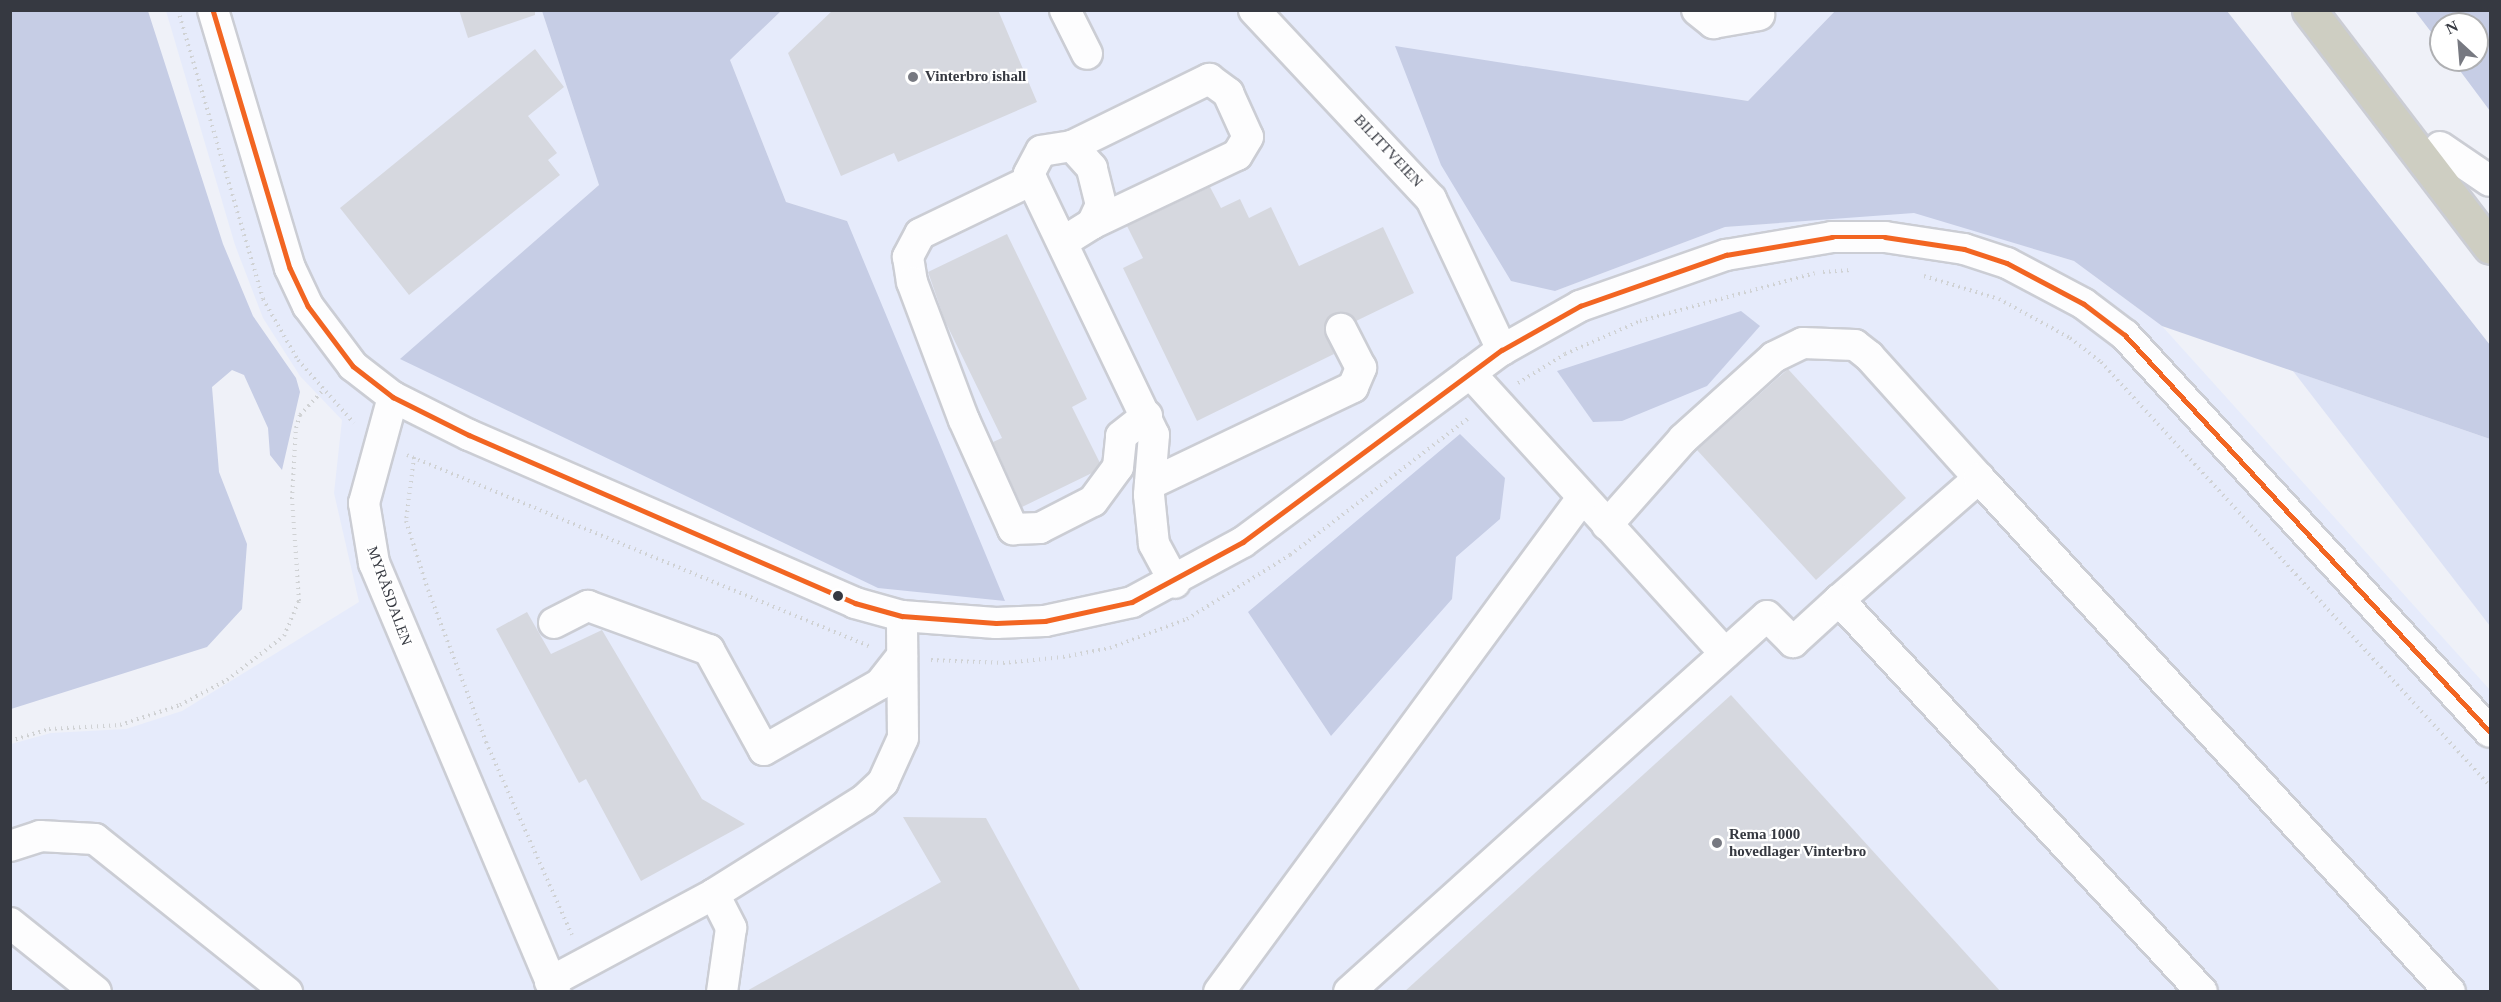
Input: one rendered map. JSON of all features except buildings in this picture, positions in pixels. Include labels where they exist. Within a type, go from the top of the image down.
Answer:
[{"type":"highway","points":[[2309,10],[2490,246]]},
{"type":"highway","points":[[2335,10],[2490,214]]},
{"type":"street","points":[[213,10],[290,268],[336,348],[393,397],[811,585],[902,616],[1045,621],[1132,602],[1175,583],[1244,542],[1502,350],[1623,287],[1780,244],[1885,237],[1964,249],[2007,263],[2075,299],[2126,335],[2490,732]]},
{"type":"street","points":[[1065,10],[1087,54]]},
{"type":"street","name":"BILITTVEIEN","points":[[1254,10],[1431,199],[1502,350]]},
{"type":"street","points":[[1697,10],[1713,23],[1759,15]]},
{"type":"street","points":[[1063,242],[1092,224],[1237,155],[1248,137],[1228,93],[1209,80],[1072,146],[1041,151],[1029,174],[1147,416],[1154,435],[1150,484],[1154,544],[1175,583]]},
{"type":"street","points":[[1072,146],[1092,168],[1101,205],[1092,224]]},
{"type":"street","points":[[2440,147],[2490,181]]},
{"type":"street","points":[[1032,180],[920,234],[908,256],[912,282],[964,420],[1013,529],[1040,528],[1093,501],[1118,467],[1121,436],[1147,416]]},
{"type":"street","points":[[1150,484],[1353,387],[1361,368],[1341,329]]},
{"type":"street","points":[[1607,525],[1683,439],[1774,357],[1803,343],[1827,340],[1862,350],[2450,992]]},
{"type":"street","points":[[1470,373],[1492,400],[1725,653]]},
{"type":"street","name":"MYRÅSDALEN","points":[[393,397],[364,504],[374,563],[553,987]]},
{"type":"street","points":[[1349,992],[1767,616],[1793,642],[1979,478]]},
{"type":"street","points":[[1218,992],[1582,498]]},
{"type":"street","points":[[1839,600],[2202,992]]},
{"type":"street","points":[[554,623],[588,606],[709,650],[764,750],[880,684],[902,656]]},
{"type":"street","points":[[553,987],[585,965],[714,894],[864,800],[883,782],[903,738],[902,616]]},
{"type":"street","points":[[10,846],[40,836],[95,839],[287,992]]},
{"type":"street","points":[[714,894],[731,928],[722,992]]},
{"type":"street","points":[[10,923],[96,992]]},
{"type":"path","points":[[178,10],[262,299],[298,360],[379,446],[414,457],[842,636],[902,656],[1003,663],[1063,657],[1110,648],[1186,619],[1290,555],[1492,400],[1565,354],[1640,321],[1783,280],[1856,270]]},
{"type":"path","points":[[1916,274],[1999,299],[2070,338],[2101,362],[2490,786]]},
{"type":"path","points":[[10,741],[49,729],[120,725],[153,715],[227,680],[284,636],[299,601],[292,499],[296,428],[300,415],[324,389]]},
{"type":"path","points":[[414,457],[406,521],[428,590],[486,741],[585,965]]},
{"type":"shaded area","points":[[11,10],[148,11],[223,244],[253,316],[296,378],[300,392],[282,470],[270,455],[268,428],[244,375],[232,370],[212,387],[219,472],[247,544],[242,609],[207,647],[11,709]]},
{"type":"shaded area","points":[[166,11],[542,11],[599,185],[401,359],[847,221],[786,202],[730,60],[781,11],[1835,11],[1748,101],[1396,47],[1555,291],[1725,227],[1914,212],[2074,261],[2162,326],[2490,690],[2490,991],[11,992],[11,744],[51,733],[126,729],[182,711],[359,602],[334,493],[342,420],[300,376],[263,318],[235,245]]},
{"type":"shaded area","points":[[542,11],[781,11],[730,60],[786,202],[847,221],[1005,601],[878,588],[400,359],[599,185]]},
{"type":"shaded area","points":[[1835,11],[2227,11],[2490,345],[2490,439],[2162,326],[2074,261],[1914,213],[1725,227],[1555,291],[1511,281],[1441,165],[1395,46],[1748,101]]},
{"type":"shaded area","points":[[2415,11],[2490,11],[2490,111],[2461,72],[2489,72],[2489,12],[2429,12],[2429,29]]},
{"type":"shaded area","points":[[1741,311],[1760,326],[1707,386],[1622,421],[1593,422],[1557,371]]},
{"type":"shaded area","points":[[2293,371],[2490,439],[2490,626]]},
{"type":"shaded area","points":[[1460,434],[1505,478],[1500,519],[1456,557],[1452,599],[1331,736],[1248,612]]},
{"type":"transit line","points":[[213,10],[290,268],[308,306],[353,366],[393,397],[469,435],[855,603],[902,616],[996,623],[1045,621],[1132,602],[1243,542],[1502,350],[1580,306],[1726,255],[1832,237],[1885,237],[1964,249],[2007,263],[2084,304],[2125,335],[2490,732]]},
{"type":"place","name":"Vinterbro ishall","points":[[913,77]]},
{"type":"place","name":"Rema 1000 hovedlager Vinterbro","points":[[1717,843]]}]
